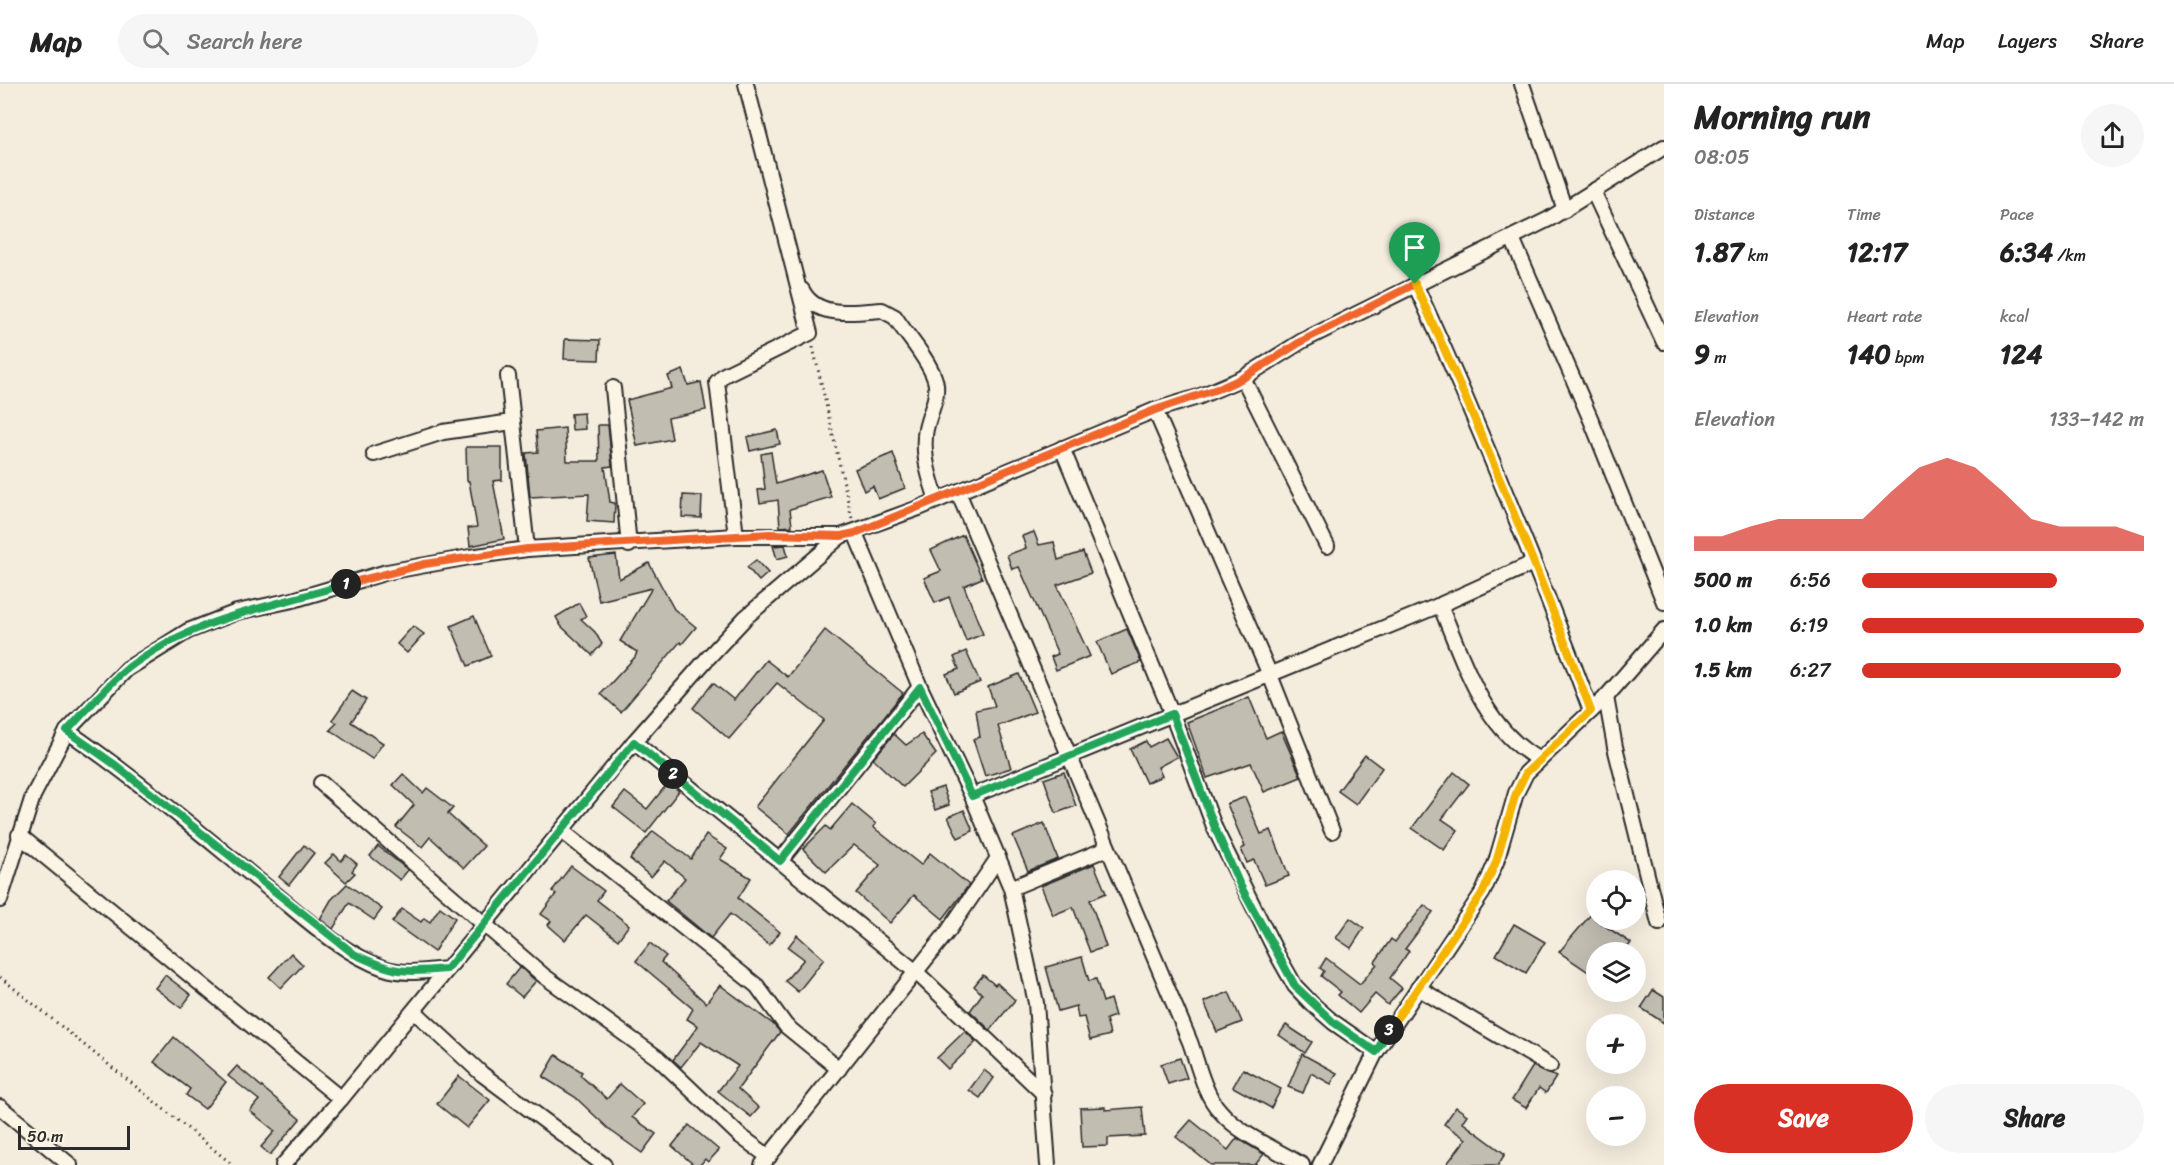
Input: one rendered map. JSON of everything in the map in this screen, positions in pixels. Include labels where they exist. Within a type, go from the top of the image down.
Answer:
[{"type":"street","points":[[736,536],[717,382],[724,375],[810,333],[746,84]]},
{"type":"street","points":[[1522,84],[1565,210]]},
{"type":"street","points":[[283,1165],[341,1099],[634,742],[746,617],[848,534],[958,492],[1155,410],[1198,397],[1243,378],[1302,341],[1565,210],[1664,147]]},
{"type":"street","points":[[1593,191],[1664,342]]},
{"type":"street","points":[[1512,238],[1591,420],[1664,602]]},
{"type":"street","points":[[795,277],[806,298],[818,308],[830,311],[882,310],[888,312],[895,317],[924,360],[934,377],[936,391],[924,433],[924,453],[937,500]]},
{"type":"street","points":[[1415,284],[1456,375],[1591,711]]},
{"type":"street","points":[[508,376],[527,549]]},
{"type":"street","points":[[1243,378],[1327,546]]},
{"type":"street","points":[[613,388],[629,545]]},
{"type":"street","points":[[1155,410],[1270,675],[1332,831]]},
{"type":"street","points":[[374,454],[443,432],[512,422]]},
{"type":"street","points":[[1062,448],[1172,714],[1228,857],[1295,986],[1333,1022],[1376,1052]]},
{"type":"street","points":[[958,492],[1106,849],[1190,1042],[1211,1098],[1219,1111],[1233,1123],[1302,1165]]},
{"type":"street","points":[[0,900],[19,835],[42,777],[67,731],[127,669],[188,631],[237,612],[293,600],[387,572],[527,549],[629,545],[736,536],[848,534]]},
{"type":"street","points":[[848,534],[972,796],[1011,888],[1036,1003],[1048,1165]]},
{"type":"street","points":[[972,796],[1440,605],[1533,563]]},
{"type":"street","points":[[1440,605],[1472,682],[1490,715],[1507,737],[1538,759]]},
{"type":"street","points":[[1320,1165],[1376,1052],[1483,892],[1496,862],[1516,793],[1526,773],[1538,759],[1606,697],[1664,630]]},
{"type":"street","points":[[780,861],[920,687]]},
{"type":"street","points":[[1606,697],[1615,747],[1659,923]]},
{"type":"street","points":[[67,731],[114,764],[354,954],[385,969],[409,972],[447,969]]},
{"type":"street","points":[[634,742],[916,972],[1044,1094]]},
{"type":"street","points":[[321,783],[544,976],[658,1059],[765,1161],[916,972],[998,858]]},
{"type":"street","points":[[562,831],[757,986],[786,1026],[839,1069]]},
{"type":"street","points":[[19,835],[341,1099]]},
{"type":"street","points":[[1011,888],[1106,849]]},
{"type":"street","points":[[1418,988],[1550,1066]]},
{"type":"street","points":[[414,1011],[482,1074],[604,1165]]},
{"type":"street","points":[[0,1107],[70,1165]]},
{"type":"path","points":[[810,333],[848,534]]},
{"type":"path","points":[[0,977],[233,1165]]},
{"type":"building","points":[[565,339],[600,340],[599,360],[564,359]]},
{"type":"building","points":[[683,370],[688,385],[701,382],[706,410],[668,418],[672,439],[637,446],[627,400],[672,388],[668,376]]},
{"type":"building","points":[[584,413],[585,429],[572,430],[571,414]]},
{"type":"building","points":[[598,425],[608,425],[612,466],[605,467],[610,502],[615,503],[614,523],[587,521],[589,494],[530,497],[526,453],[538,452],[536,431],[565,428],[567,461],[599,461]]},
{"type":"building","points":[[777,430],[780,444],[750,451],[747,437]]},
{"type":"building","points":[[466,447],[502,447],[502,480],[493,481],[504,539],[470,546],[468,528],[477,527],[469,481],[467,481]]},
{"type":"building","points":[[771,452],[776,484],[822,470],[831,497],[790,509],[792,526],[780,527],[778,500],[760,503],[758,490],[765,489],[761,454]]},
{"type":"building","points":[[893,453],[905,488],[878,499],[873,486],[864,491],[855,469]]},
{"type":"building","points":[[683,495],[702,496],[701,518],[682,517]]},
{"type":"building","points":[[1034,532],[1039,545],[1054,542],[1058,560],[1083,552],[1091,573],[1057,585],[1090,656],[1056,670],[1051,657],[1058,654],[1019,567],[1012,569],[1007,555],[1026,548],[1022,536]]},
{"type":"building","points":[[963,535],[982,578],[964,586],[983,634],[966,641],[949,597],[935,603],[924,578],[941,571],[931,550]]},
{"type":"building","points":[[785,545],[788,556],[777,559],[773,546]]},
{"type":"building","points":[[616,555],[619,579],[649,563],[674,609],[696,627],[682,644],[680,642],[621,712],[601,694],[635,657],[637,652],[620,641],[652,588],[599,601],[589,558]]},
{"type":"building","points":[[756,560],[768,573],[759,581],[747,567]]},
{"type":"building","points":[[579,603],[586,616],[581,619],[595,632],[602,644],[592,655],[561,626],[556,617]]},
{"type":"building","points":[[474,616],[491,656],[468,666],[451,626]]},
{"type":"building","points":[[413,626],[424,634],[407,653],[397,644]]},
{"type":"building","points":[[1127,629],[1141,662],[1111,674],[1097,642]]},
{"type":"building","points":[[825,630],[903,693],[789,834],[755,807],[824,720],[777,683],[729,739],[693,708],[713,683],[734,700],[766,660],[788,677]]},
{"type":"building","points":[[966,651],[980,682],[954,693],[946,674],[959,669],[954,657]]},
{"type":"building","points":[[1019,674],[1035,712],[998,726],[1011,768],[985,776],[973,739],[980,737],[976,710],[995,706],[988,687]]},
{"type":"building","points":[[352,691],[366,700],[351,722],[383,743],[372,759],[330,730],[337,723],[332,720]]},
{"type":"building","points":[[1249,697],[1266,738],[1281,731],[1301,777],[1264,792],[1251,763],[1207,778],[1187,722]]},
{"type":"building","points":[[894,734],[906,745],[922,734],[936,754],[903,787],[873,759]]},
{"type":"building","points":[[1166,738],[1177,757],[1158,767],[1162,776],[1146,783],[1130,749],[1146,741],[1149,747]]},
{"type":"building","points":[[1365,755],[1382,768],[1356,804],[1338,791]]},
{"type":"building","points":[[1064,772],[1076,806],[1056,813],[1044,779]]},
{"type":"building","points":[[1454,772],[1469,784],[1442,819],[1458,830],[1444,850],[1412,828]]},
{"type":"building","points":[[403,774],[423,793],[427,788],[453,808],[448,814],[484,846],[464,868],[430,837],[422,847],[396,827],[414,805],[393,785]]},
{"type":"building","points":[[668,783],[679,791],[646,833],[613,807],[625,792],[647,809]]},
{"type":"building","points":[[943,787],[949,805],[935,810],[928,792]]},
{"type":"building","points":[[1245,797],[1261,834],[1271,830],[1289,876],[1265,885],[1254,860],[1247,863],[1241,849],[1245,847],[1227,804]]},
{"type":"building","points":[[852,804],[876,824],[873,827],[921,865],[930,853],[969,885],[943,919],[914,895],[890,923],[856,893],[880,865],[854,845],[826,872],[803,849],[826,826],[830,830]]},
{"type":"building","points":[[964,810],[973,831],[958,838],[948,817]]},
{"type":"building","points":[[1044,823],[1058,859],[1028,871],[1013,836]]},
{"type":"building","points":[[653,831],[691,859],[706,835],[727,849],[720,859],[751,878],[738,898],[780,932],[769,945],[730,914],[711,938],[666,901],[685,878],[665,861],[651,877],[630,859]]},
{"type":"building","points":[[304,845],[314,853],[289,885],[279,877]]},
{"type":"building","points":[[378,846],[408,870],[400,880],[370,856]]},
{"type":"building","points":[[334,854],[341,861],[346,855],[357,864],[352,871],[355,873],[346,882],[325,863]]},
{"type":"building","points":[[1094,864],[1106,893],[1090,900],[1106,947],[1090,952],[1073,907],[1053,915],[1041,886]]},
{"type":"building","points":[[571,866],[604,891],[597,900],[629,925],[618,940],[586,915],[565,940],[548,925],[551,921],[541,914],[556,894],[552,891]]},
{"type":"building","points":[[347,884],[382,909],[374,920],[349,903],[333,929],[320,919],[331,900]]},
{"type":"building","points":[[1424,905],[1433,912],[1405,949],[1409,951],[1390,978],[1402,988],[1388,1005],[1375,994],[1359,1013],[1338,995],[1341,992],[1321,976],[1324,971],[1320,968],[1326,958],[1360,984],[1377,964],[1375,962],[1391,939],[1395,942]]},
{"type":"building","points":[[440,907],[455,918],[434,952],[392,922],[402,909],[421,922],[424,918],[430,922]]},
{"type":"building","points":[[1350,918],[1364,928],[1351,948],[1336,938]]},
{"type":"building","points":[[1586,920],[1586,930],[1611,930],[1629,942],[1586,942],[1586,970],[1559,952]]},
{"type":"building","points":[[1514,924],[1545,942],[1526,973],[1496,955]]},
{"type":"building","points":[[797,935],[824,959],[798,992],[785,981],[804,959],[788,947]]},
{"type":"building","points":[[650,943],[666,956],[661,962],[706,1003],[720,985],[773,1024],[780,1032],[738,1089],[759,1108],[751,1117],[718,1091],[738,1066],[701,1042],[681,1067],[673,1060],[698,1026],[687,1019],[693,1009],[636,961]]},
{"type":"building","points":[[291,953],[303,965],[281,988],[269,977]]},
{"type":"building","points":[[1082,957],[1089,981],[1096,979],[1103,1002],[1110,999],[1115,1016],[1106,1019],[1110,1035],[1090,1040],[1084,1017],[1078,1018],[1076,1006],[1058,1011],[1046,967]]},
{"type":"building","points":[[520,967],[536,981],[522,997],[506,984]]},
{"type":"building","points":[[165,975],[191,995],[181,1008],[155,988]]},
{"type":"building","points":[[983,975],[995,985],[997,983],[1015,1000],[990,1030],[970,1011],[982,994],[974,986]]},
{"type":"building","points":[[1653,990],[1664,997],[1664,1023],[1641,1008]]},
{"type":"building","points":[[1229,992],[1242,1022],[1217,1032],[1204,1002]]},
{"type":"building","points":[[1286,1025],[1312,1042],[1305,1053],[1279,1035]]},
{"type":"building","points":[[965,1031],[976,1042],[948,1069],[937,1058]]},
{"type":"building","points":[[174,1037],[226,1082],[205,1109],[186,1095],[190,1089],[154,1062]]},
{"type":"building","points":[[1302,1054],[1337,1073],[1331,1084],[1311,1073],[1303,1093],[1288,1087]]},
{"type":"building","points":[[556,1055],[582,1072],[580,1075],[607,1099],[620,1084],[643,1104],[632,1117],[656,1134],[642,1153],[611,1131],[575,1097],[543,1077]]},
{"type":"building","points":[[1180,1058],[1187,1078],[1168,1084],[1161,1064]]},
{"type":"building","points":[[237,1066],[300,1119],[270,1155],[261,1147],[275,1131],[250,1111],[259,1100],[228,1076]]},
{"type":"building","points":[[1533,1066],[1556,1077],[1546,1093],[1539,1088],[1526,1108],[1512,1100]]},
{"type":"building","points":[[1243,1069],[1281,1089],[1271,1108],[1233,1087]]},
{"type":"building","points":[[984,1070],[994,1078],[980,1098],[969,1090]]},
{"type":"building","points":[[459,1076],[490,1100],[467,1128],[437,1104]]},
{"type":"building","points":[[1105,1107],[1105,1110],[1142,1107],[1145,1136],[1108,1138],[1108,1146],[1082,1147],[1080,1108]]},
{"type":"building","points":[[1456,1107],[1467,1115],[1462,1122],[1505,1154],[1498,1165],[1446,1165],[1466,1139],[1444,1124]]},
{"type":"building","points":[[1191,1120],[1228,1150],[1237,1138],[1264,1154],[1255,1165],[1211,1165],[1176,1137]]},
{"type":"building","points":[[689,1125],[719,1150],[708,1162],[705,1159],[700,1165],[694,1165],[672,1146]]},
{"type":"route","points":[[1415,284],[1456,375],[1560,626],[1591,711],[1538,759],[1526,773],[1516,793],[1496,862],[1483,892],[1376,1052],[1333,1022],[1295,986],[1240,885],[1215,828],[1172,714],[972,796],[920,687],[780,861],[634,742],[447,969],[409,972],[385,969],[354,954],[310,922],[114,764],[67,731],[127,669],[152,651],[188,631],[237,612],[293,600],[387,572],[527,549],[629,545],[769,534],[841,536],[855,533],[1155,410],[1223,387],[1243,378],[1302,341],[1415,284]]}]
